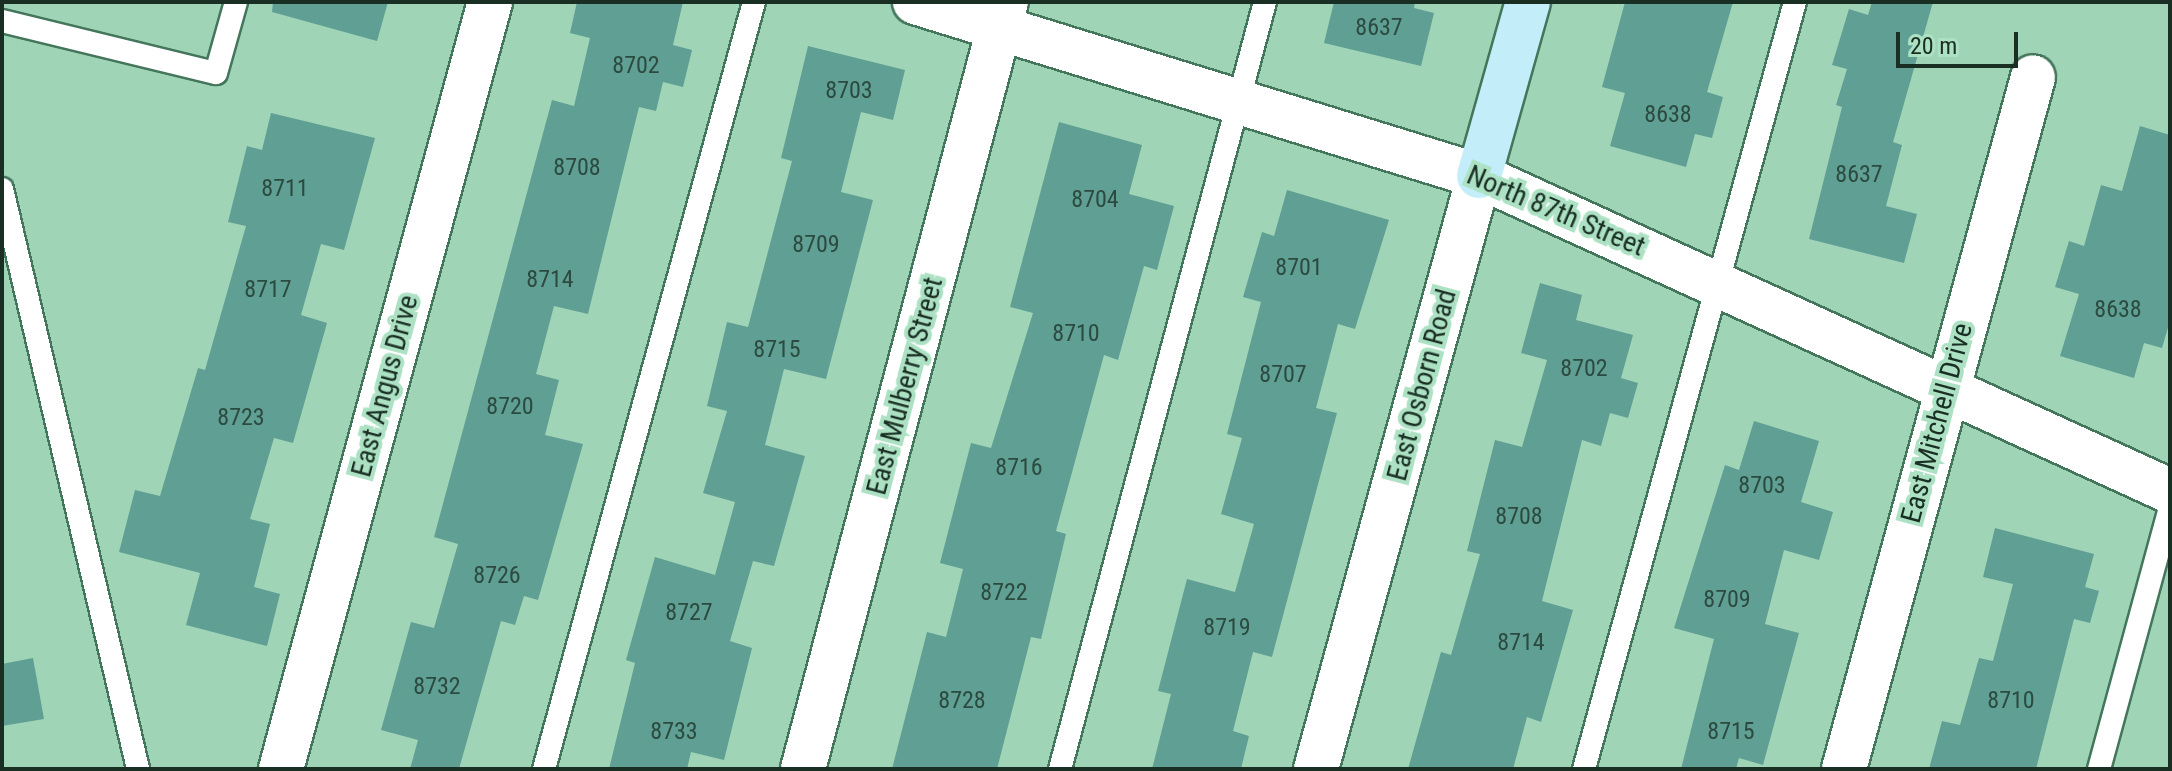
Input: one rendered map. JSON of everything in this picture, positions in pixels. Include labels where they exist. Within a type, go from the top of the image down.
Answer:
[{"type":"street","name":"East Angus Drive","points":[[281,769],[490,2]]},
{"type":"street","name":"North 87th Street","points":[[915,2],[1003,16],[1238,101],[1479,176],[1716,281],[2170,491]]},
{"type":"street","name":"East Osborn Road","points":[[1316,769],[1528,2]]},
{"type":"street","name":"East Mulberry Street","points":[[803,769],[1003,16]]},
{"type":"street","name":"East Mitchell Drive","points":[[1844,769],[2033,77]]},
{"type":"lane","points":[[2,21],[216,73],[236,2]]},
{"type":"lane","points":[[544,769],[754,2]]},
{"type":"lane","points":[[1060,769],[1265,2]]},
{"type":"lane","points":[[1584,769],[1795,2]]},
{"type":"lane","points":[[2,189],[138,769]]},
{"type":"lane","points":[[2099,769],[2170,508]]},
{"type":"building","points":[[273,2],[388,2],[377,41],[272,12]]},
{"type":"building","points":[[577,2],[683,2],[673,45],[692,50],[683,87],[663,82],[656,111],[639,107],[588,314],[554,306],[536,374],[559,380],[545,435],[583,444],[538,600],[524,596],[515,625],[501,621],[459,769],[410,769],[418,740],[381,730],[411,622],[434,628],[458,544],[434,537],[552,100],[574,106],[590,38],[570,33]]},
{"type":"building","points":[[1334,2],[1415,2],[1414,8],[1434,13],[1421,66],[1324,43]]},
{"type":"building","points":[[1625,2],[1733,2],[1707,92],[1723,97],[1712,138],[1695,134],[1686,167],[1610,146],[1625,93],[1602,87]]},
{"type":"building","points":[[1872,2],[1933,2],[1893,142],[1902,145],[1886,206],[1917,214],[1904,263],[1809,239],[1842,107],[1836,105],[1847,69],[1832,65],[1849,9],[1868,15]]},
{"type":"building","points":[[808,46],[905,70],[893,120],[861,112],[841,192],[873,200],[826,379],[784,369],[765,445],[805,456],[774,566],[753,561],[730,641],[752,648],[724,760],[691,752],[687,769],[609,769],[635,663],[626,660],[655,557],[715,575],[735,502],[703,493],[727,411],[707,406],[727,322],[748,327],[792,161],[781,158]]},
{"type":"building","points":[[271,113],[375,138],[344,250],[321,244],[301,315],[327,323],[293,443],[274,438],[250,519],[270,524],[254,587],[280,594],[267,646],[186,625],[200,573],[119,552],[135,490],[160,496],[198,368],[205,370],[246,226],[228,222],[247,146],[262,150]]},
{"type":"building","points":[[1059,122],[1142,145],[1129,194],[1174,206],[1157,270],[1144,266],[1118,360],[1104,355],[1056,531],[1066,534],[1041,639],[1031,637],[997,769],[892,769],[927,632],[946,637],[963,569],[940,563],[971,443],[991,448],[1033,313],[1010,307]]},
{"type":"building","points":[[2140,126],[2170,135],[2170,321],[2162,348],[2144,343],[2134,378],[2060,356],[2079,294],[2055,287],[2069,241],[2084,246],[2101,185],[2122,191]]},
{"type":"building","points":[[1287,190],[1389,220],[1355,329],[1338,324],[1316,408],[1337,413],[1272,657],[1253,652],[1233,731],[1249,736],[1241,769],[1152,769],[1171,694],[1158,691],[1187,579],[1235,592],[1254,524],[1221,514],[1242,438],[1227,434],[1261,302],[1243,297],[1262,232],[1274,236]]},
{"type":"building","points":[[1540,283],[1582,295],[1576,320],[1633,335],[1621,378],[1638,383],[1628,418],[1610,413],[1601,446],[1582,440],[1542,601],[1573,610],[1541,722],[1527,717],[1513,769],[1408,769],[1441,652],[1451,655],[1480,554],[1467,551],[1495,440],[1522,447],[1547,360],[1521,353]]},
{"type":"building","points":[[1754,421],[1819,441],[1801,502],[1833,512],[1819,560],[1784,550],[1765,624],[1799,633],[1763,765],[1739,758],[1736,769],[1681,769],[1714,639],[1674,628],[1725,465],[1739,470]]},
{"type":"building","points":[[1995,528],[2094,554],[2085,587],[2099,591],[2090,623],[2074,619],[2036,769],[1929,769],[1942,721],[1960,725],[1979,658],[1993,661],[2013,584],[1983,577]]},
{"type":"building","points":[[33,658],[44,719],[2,726],[2,664]]}]
